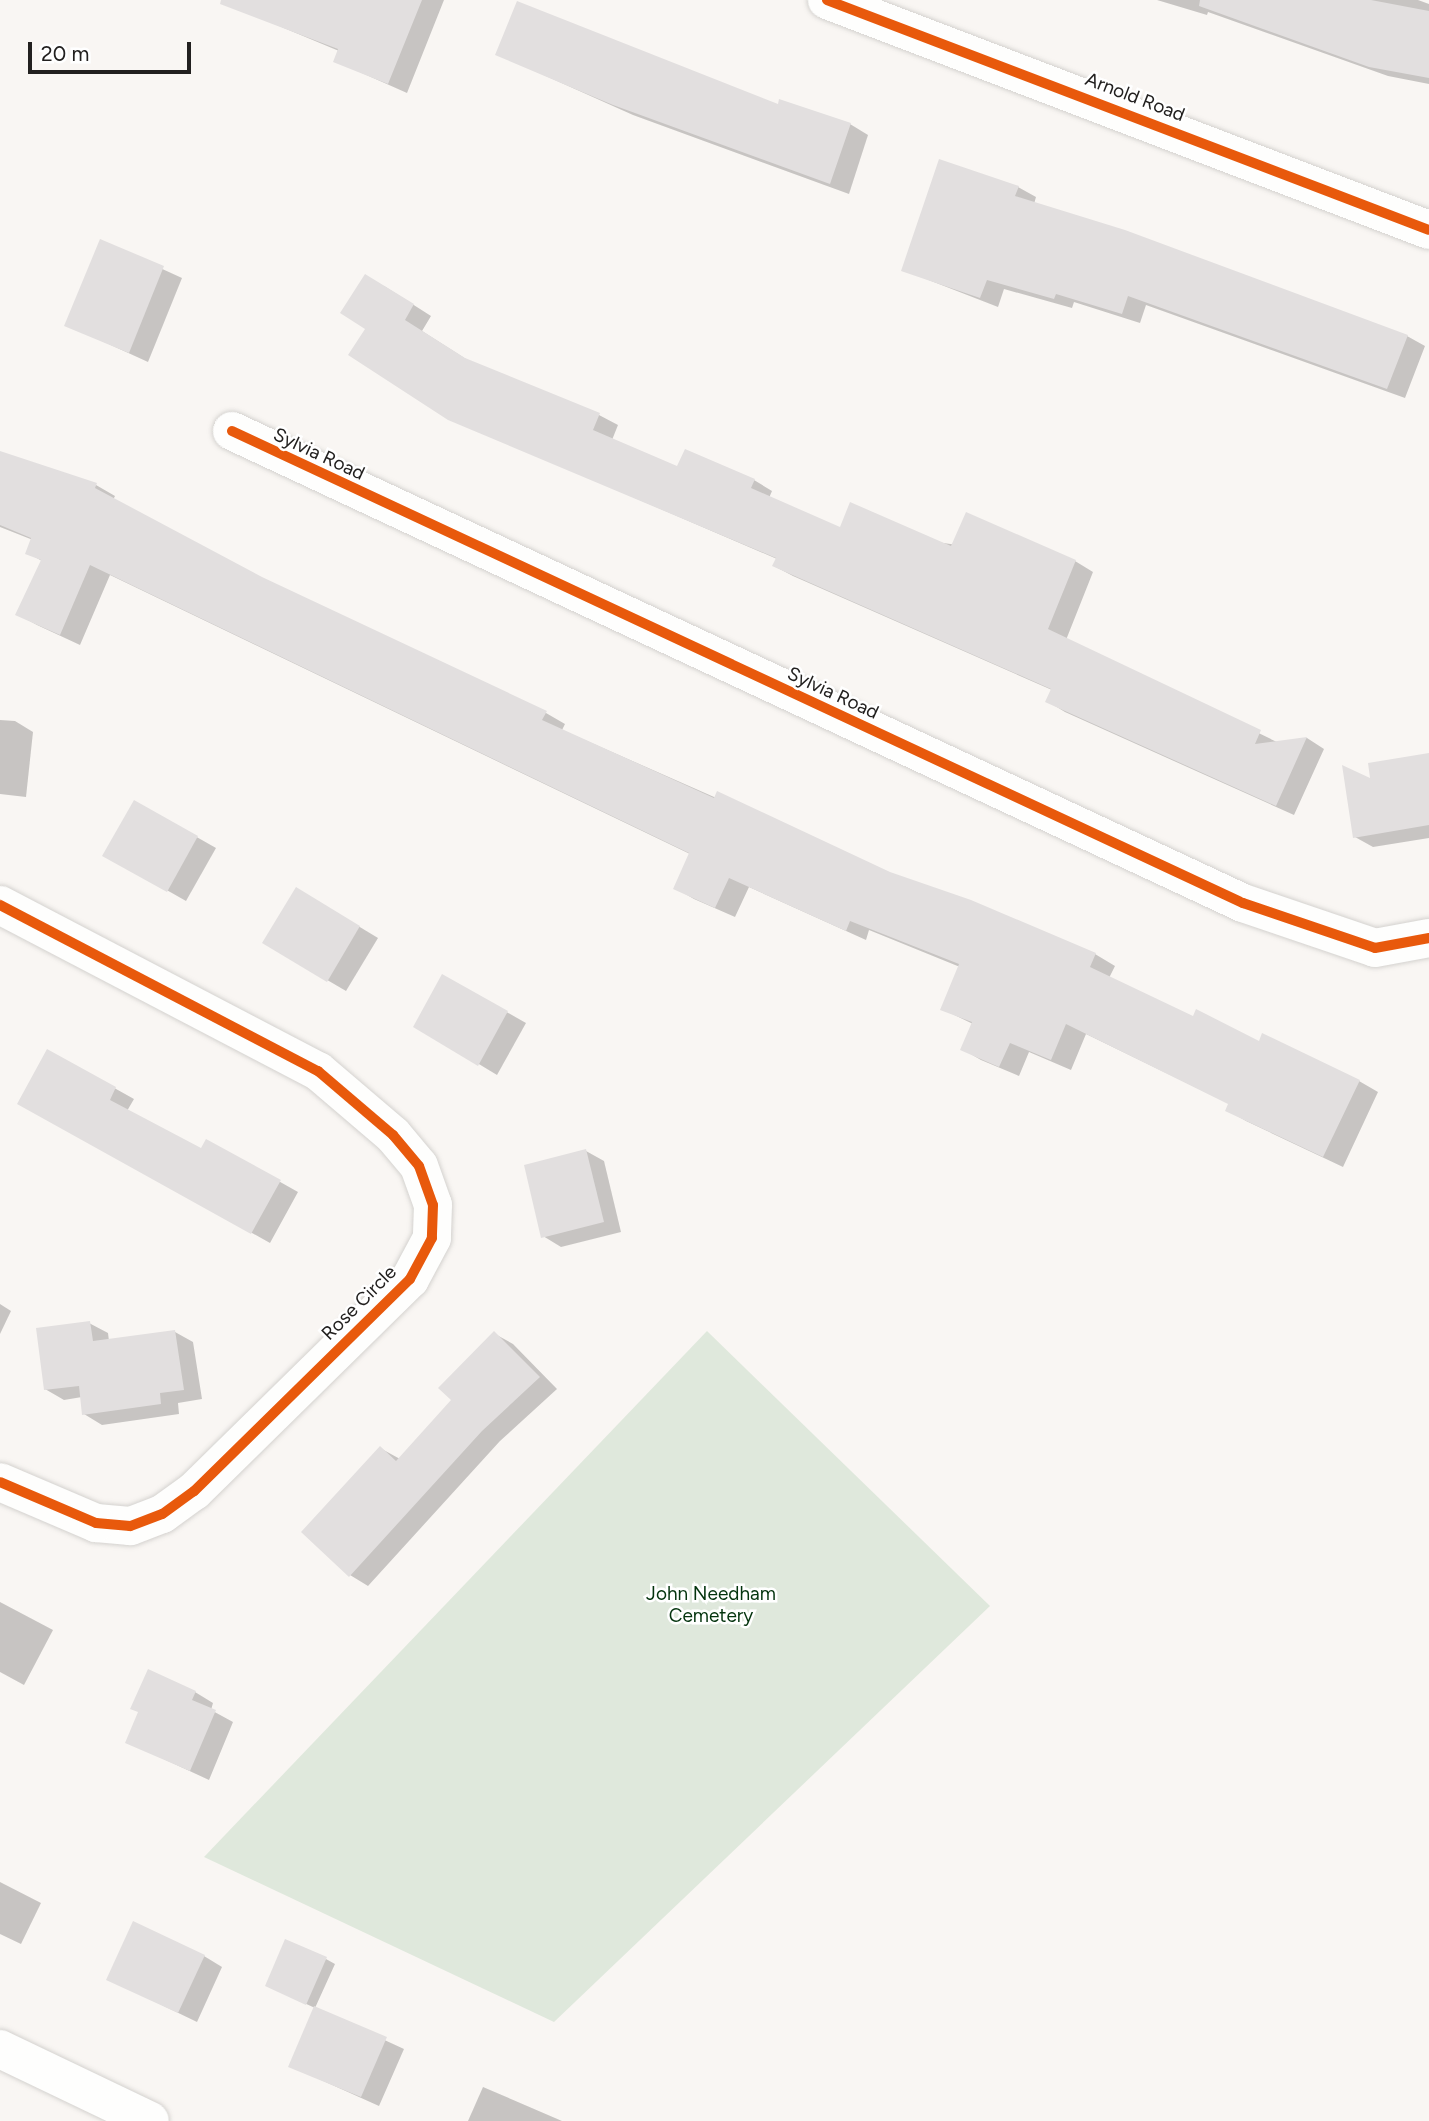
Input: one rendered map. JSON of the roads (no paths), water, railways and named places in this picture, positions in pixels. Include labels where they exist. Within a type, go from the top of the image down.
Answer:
[{"type":"street","name":"Arnold Road","points":[[827,0],[1429,230]]},
{"type":"street","name":"Sylvia Road","points":[[232,431],[1243,903],[1375,948],[1429,938]]},
{"type":"street","name":"Rose Circle","points":[[0,905],[318,1072],[393,1135],[419,1166],[433,1205],[432,1238],[410,1279],[194,1491],[162,1514],[130,1526],[96,1523],[0,1482]]},
{"type":"street","points":[[0,2049],[150,2121]]},
{"type":"park label","name":"John Needham Cemetery","points":[[711,1605]]}]
